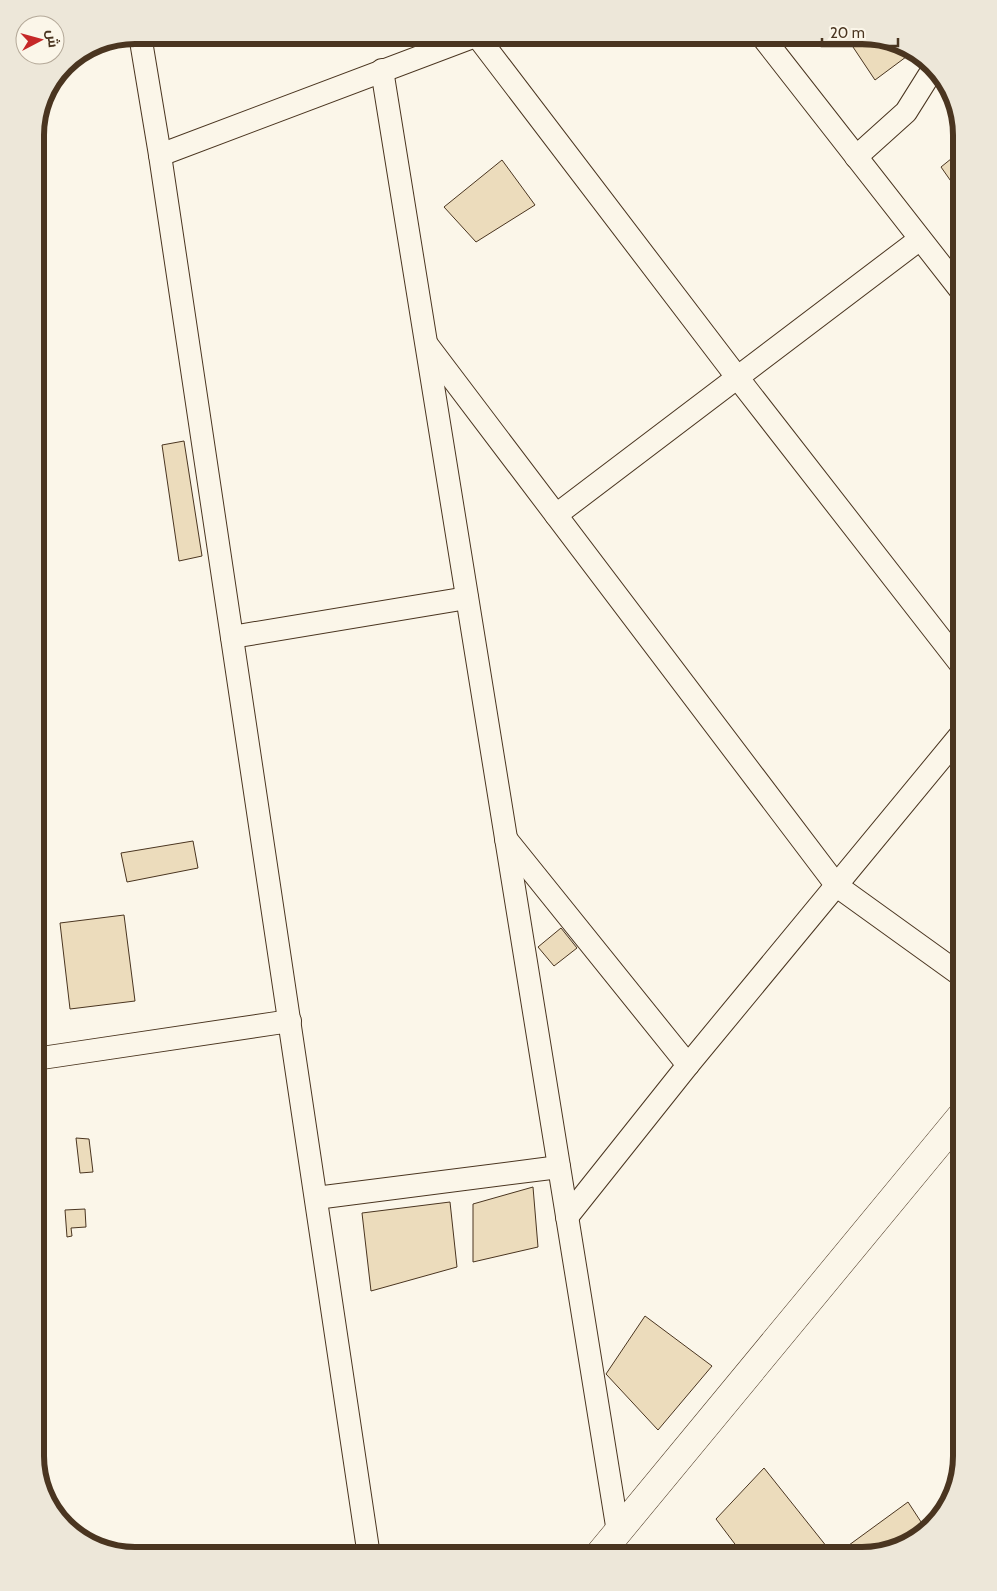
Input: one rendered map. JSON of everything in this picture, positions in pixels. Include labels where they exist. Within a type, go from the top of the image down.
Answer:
[{"type":"main road","points":[[606,1547],[953,1126]]},
{"type":"street","points":[[142,44],[160,155],[368,1547]]},
{"type":"street","points":[[160,155],[453,44]]},
{"type":"street","points":[[485,44],[737,377],[953,654]]},
{"type":"street","points":[[768,44],[920,239],[953,275]]},
{"type":"street","points":[[382,70],[618,1532]]},
{"type":"street","points":[[856,157],[906,112],[929,73]]},
{"type":"street","points":[[556,516],[920,239]]},
{"type":"street","points":[[426,343],[837,886],[953,970]]},
{"type":"street","points":[[232,637],[467,598]]},
{"type":"street","points":[[567,1217],[688,1065],[953,744]]},
{"type":"street","points":[[506,838],[688,1065]]},
{"type":"street","points":[[44,1057],[290,1021]]},
{"type":"street","points":[[316,1198],[559,1167]]},
{"type":"building","points":[[851,44],[880,45],[908,56],[875,80]]},
{"type":"building","points":[[953,157],[953,184],[941,167]]},
{"type":"building","points":[[502,160],[535,205],[476,242],[444,207]]},
{"type":"building","points":[[184,441],[202,556],[179,561],[162,445]]},
{"type":"building","points":[[193,841],[198,868],[127,882],[121,853]]},
{"type":"building","points":[[124,915],[135,1001],[70,1009],[60,923]]},
{"type":"building","points":[[561,928],[577,948],[554,966],[538,947]]},
{"type":"building","points":[[76,1138],[89,1139],[93,1172],[80,1173]]},
{"type":"building","points":[[533,1187],[538,1247],[473,1262],[473,1204]]},
{"type":"building","points":[[450,1202],[457,1267],[371,1291],[362,1213]]},
{"type":"building","points":[[85,1209],[86,1227],[71,1228],[72,1236],[67,1237],[65,1210]]},
{"type":"building","points":[[645,1316],[712,1366],[658,1430],[606,1374]]},
{"type":"building","points":[[764,1468],[827,1547],[737,1547],[716,1519]]},
{"type":"building","points":[[908,1502],[923,1524],[903,1538],[886,1544],[846,1547]]}]
